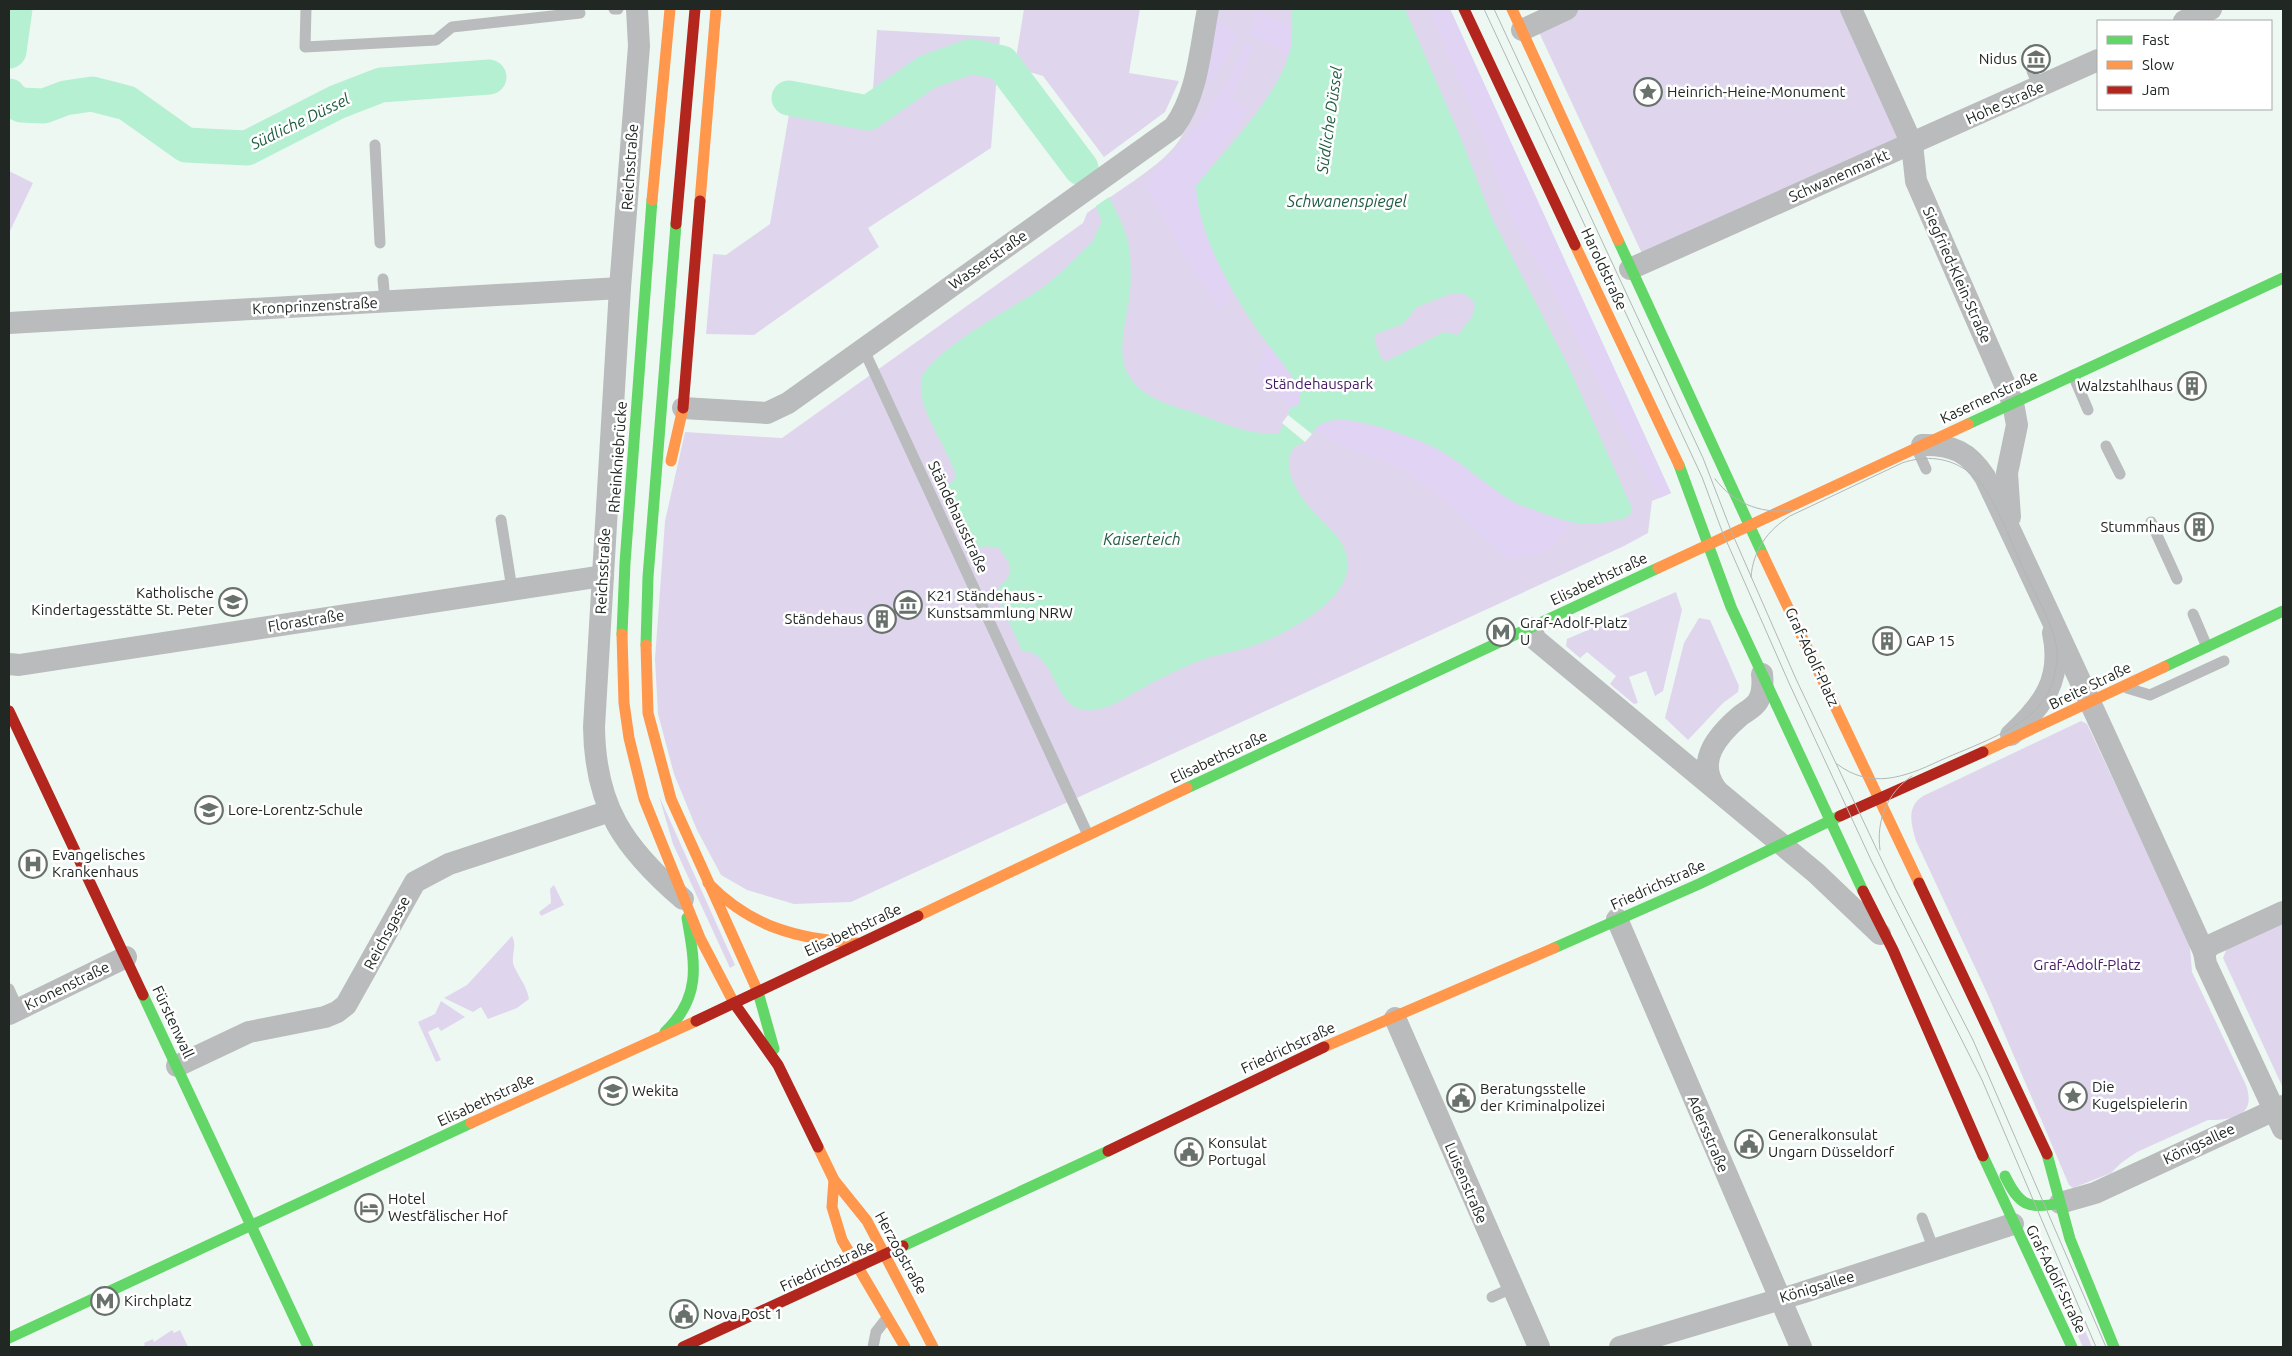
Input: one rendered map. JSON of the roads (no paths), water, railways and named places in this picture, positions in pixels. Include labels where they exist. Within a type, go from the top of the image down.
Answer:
[{"type":"main road","name":"Rheinkniebrücke","points":[[670,9],[659,115],[633,454],[621,650],[628,737],[637,776],[663,852],[684,901]]},
{"type":"main road","points":[[695,9],[684,115],[648,577],[646,659],[648,713],[671,799],[758,992]]},
{"type":"main road","points":[[655,502],[666,476],[678,437],[683,408],[716,9]]},
{"type":"main road","name":"Haroldstraße","points":[[1464,9],[1679,465],[1708,545]]},
{"type":"main road","name":"Haroldstraße","points":[[1512,9],[1630,269],[1750,525]]},
{"type":"main road","name":"Kasernenstraße","points":[[1708,545],[2283,278]]},
{"type":"main road","name":"Graf-Adolf-Platz","points":[[1750,525],[1879,801],[1990,1029],[2043,1145],[2053,1172],[2060,1204]]},
{"type":"main road","points":[[1708,545],[1731,607],[1830,822],[1893,950],[1930,1032],[2022,1223]]},
{"type":"main road","name":"Elisabethstraße","points":[[9,1338],[249,1225],[758,992],[1708,545]]},
{"type":"main road","name":"Breite Straße","points":[[1909,786],[2283,611]]},
{"type":"main road","name":"Fürstenwall","points":[[9,711],[308,1347]]},
{"type":"main road","name":"Friedrichstraße","points":[[683,1347],[858,1269],[1332,1043],[1395,1018],[1698,884],[1909,786]]},
{"type":"main road","points":[[708,883],[730,904],[769,927],[809,939],[860,944]]},
{"type":"main road","points":[[656,1039],[680,1017],[688,1003],[694,986],[695,974],[684,901]]},
{"type":"main road","name":"Reichsstraße","points":[[684,901],[716,974],[734,1003]]},
{"type":"main road","name":"Herzogstraße","points":[[758,992],[778,1065]]},
{"type":"main road","name":"Herzogstraße","points":[[734,1003],[778,1065],[834,1180],[860,1210],[934,1347]]},
{"type":"main road","points":[[1930,1032],[1952,1061],[2017,1198],[2026,1206],[2060,1204]]},
{"type":"main road","points":[[834,1180],[832,1207],[834,1214],[858,1269],[905,1347]]},
{"type":"main road","name":"Graf-Adolf-Straße","points":[[2060,1204],[2070,1239],[2114,1347]]},
{"type":"main road","name":"Graf-Adolf-Straße","points":[[2022,1223],[2072,1347]]},
{"type":"main road","name":"Graf-Adolf-Straße","points":[[2056,1231],[2070,1239]]},
{"type":"street","name":"Reichsstraße","points":[[637,9],[640,46],[620,288],[594,727],[594,755],[600,783],[610,811],[639,858],[684,901]]},
{"type":"street","name":"Wasserstraße","points":[[683,408],[767,413],[804,393],[863,348],[1174,127],[1183,114],[1192,91],[1208,9]]},
{"type":"street","points":[[1522,30],[1567,9]]},
{"type":"street","points":[[1851,9],[1912,144]]},
{"type":"street","points":[[2186,20],[2211,9]]},
{"type":"street","name":"Hohe Straße","points":[[1912,144],[2035,79],[2097,60]]},
{"type":"street","name":"Schwanenmarkt","points":[[1630,269],[1912,144]]},
{"type":"street","name":"Siegfried-Klein-Straße","points":[[1912,144],[1916,181],[2013,403],[2017,425],[2008,463],[2007,484],[2011,522],[2018,546]]},
{"type":"street","name":"Kronprinzenstraße","points":[[9,323],[620,288]]},
{"type":"street","points":[[1918,446],[1937,444],[1954,448],[1975,462],[1985,477],[2091,702],[2204,952],[2206,964],[2280,1115]]},
{"type":"street","name":"Florastraße","points":[[9,664],[19,665],[603,576]]},
{"type":"street","points":[[2001,744],[2039,708],[2052,682],[2056,651],[2049,612]]},
{"type":"street","points":[[1530,628],[1536,640],[1781,844],[1877,929],[1893,950]]},
{"type":"street","points":[[1717,790],[1708,773],[1708,758],[1722,733],[1757,702],[1762,690],[1762,674]]},
{"type":"street","name":"Reichsgasse","points":[[177,1066],[248,1032],[325,1017],[346,1005],[372,963],[415,882],[426,875],[449,864],[610,811]]},
{"type":"street","points":[[2204,952],[2212,945],[2283,912]]},
{"type":"street","name":"Adersstraße","points":[[1617,919],[1801,1347]]},
{"type":"street","name":"Kronenstraße","points":[[13,1012],[126,957]]},
{"type":"street","name":"Luisenstraße","points":[[1395,1018],[1539,1347]]},
{"type":"street","name":"Königsallee","points":[[2060,1204],[2094,1193],[2280,1115]]},
{"type":"street","name":"Königsallee","points":[[1620,1347],[2022,1223]]},
{"type":"lane","points":[[306,9],[305,47],[436,40],[452,27],[580,13]]},
{"type":"lane","points":[[375,145],[380,243]]},
{"type":"lane","points":[[383,279],[385,302]]},
{"type":"lane","name":"Ständehausstraße","points":[[863,348],[894,426],[1088,836]]},
{"type":"lane","points":[[2073,375],[2088,410]]},
{"type":"lane","points":[[1918,446],[1926,469]]},
{"type":"lane","points":[[2106,446],[2120,474]]},
{"type":"lane","points":[[501,520],[512,589]]},
{"type":"lane","points":[[2151,522],[2177,579]]},
{"type":"lane","points":[[2193,614],[2207,647]]},
{"type":"lane","points":[[2121,686],[2150,695],[2224,661]]},
{"type":"lane","points":[[9,989],[13,1012]]},
{"type":"lane","points":[[1922,1218],[1934,1250]]},
{"type":"lane","points":[[1492,1297],[1512,1288]]},
{"type":"lane","points":[[75,1307],[81,1321]]},
{"type":"lane","points":[[873,1347],[876,1332],[888,1317]]},
{"type":"water","points":[[1292,9],[1405,9],[1462,141],[1492,218],[1568,365],[1631,506],[1631,513],[1622,519],[1597,524],[1580,524],[1564,520],[1517,504],[1445,453],[1425,443],[1386,429],[1359,422],[1337,420],[1325,422],[1304,442],[1293,449],[1289,464],[1293,482],[1303,498],[1338,537],[1346,553],[1348,562],[1347,572],[1335,595],[1324,606],[1299,624],[1261,643],[1194,663],[1160,678],[1108,707],[1086,710],[1075,707],[1067,700],[1042,660],[1033,653],[1022,651],[998,597],[1001,595],[998,589],[1009,576],[1009,563],[999,548],[986,546],[979,548],[976,542],[972,543],[947,488],[956,476],[952,464],[928,417],[921,393],[921,381],[926,371],[952,346],[971,332],[1044,287],[1092,242],[1102,223],[1096,206],[1109,197],[1125,231],[1130,253],[1130,292],[1122,344],[1124,365],[1134,383],[1141,390],[1158,400],[1226,425],[1257,433],[1279,433],[1290,411],[1289,408],[1299,405],[1301,390],[1256,328],[1223,272],[1202,220],[1196,186],[1249,122],[1274,87],[1290,51]],"holes":[[[1450,294],[1465,294],[1475,303],[1473,315],[1458,335],[1444,332],[1387,361],[1382,360],[1374,339],[1376,334],[1403,324],[1417,307]]]},
{"type":"waterway","name":"Südliche Düssel","points":[[9,51],[15,9]]},
{"type":"waterway","name":"Südliche Düssel","points":[[789,98],[868,113],[927,72],[972,56],[1002,63],[1081,168]]},
{"type":"waterway","name":"Südliche Düssel","points":[[9,96],[10,99],[21,105],[44,106],[65,98],[92,94],[127,103],[186,145],[247,148],[337,102],[381,85],[489,77]]},
{"type":"tram line","points":[[1484,9],[1702,477],[1722,531],[1789,683],[1872,862],[1982,1080],[2096,1347]]},
{"type":"tram line","points":[[1494,9],[1703,458],[1732,533],[1796,679],[1896,890],[1973,1040],[2106,1347]]},
{"type":"tram line","points":[[1751,577],[1755,558],[1763,542],[1775,528],[1790,516],[1902,463],[1928,458],[1937,459],[1962,468],[1974,476],[1985,489],[2002,520],[2047,617],[2056,644],[2055,672],[2045,698],[2025,719],[2012,728],[1982,743],[1901,776],[1875,779],[1862,777],[1837,764]]},
{"type":"tram line","points":[[1715,479],[1741,502],[1774,511],[1797,509]]},
{"type":"tram line","points":[[1880,850],[1880,828],[1885,808],[1896,791],[1912,776]]},
{"type":"place","name":"Nidus","points":[[2036,59]]},
{"type":"place","name":"Heinrich-Heine-Monument","points":[[1648,92]]},
{"type":"place","name":"Walzstahlhaus","points":[[2192,386]]},
{"type":"place","name":"Stummhaus","points":[[2199,527]]},
{"type":"place","name":"Katholische Kindertagesstätte St. Peter","points":[[233,602]]},
{"type":"place","name":"K21 Ständehaus - Kunstsammlung NRW","points":[[908,605]]},
{"type":"place","name":"Ständehaus","points":[[882,619]]},
{"type":"place","name":"Graf-Adolf-Platz U","points":[[1501,632]]},
{"type":"place","name":"GAP 15","points":[[1887,641]]},
{"type":"place","name":"Lore-Lorentz-Schule","points":[[209,810]]},
{"type":"place","name":"Evangelisches Krankenhaus","points":[[33,864]]},
{"type":"place","name":"Wekita","points":[[613,1091]]},
{"type":"place","name":"Die Kugelspielerin","points":[[2073,1096]]},
{"type":"place","name":"Beratungsstelle der Kriminalpolizei","points":[[1461,1098]]},
{"type":"place","name":"Generalkonsulat Ungarn Düsseldorf","points":[[1749,1144]]},
{"type":"place","name":"Konsulat Portugal","points":[[1189,1152]]},
{"type":"place","name":"Hotel Westfälischer Hof","points":[[369,1208]]},
{"type":"place","name":"Kirchplatz","points":[[105,1301]]},
{"type":"place","name":"Nova Post 1","points":[[684,1314]]},
{"type":"water label","name":"Schwanenspiegel","points":[[1347,201]]},
{"type":"water label","name":"Kaiserteich","points":[[1142,539]]},
{"type":"park label","name":"Ständehauspark","points":[[1319,384]]}]
